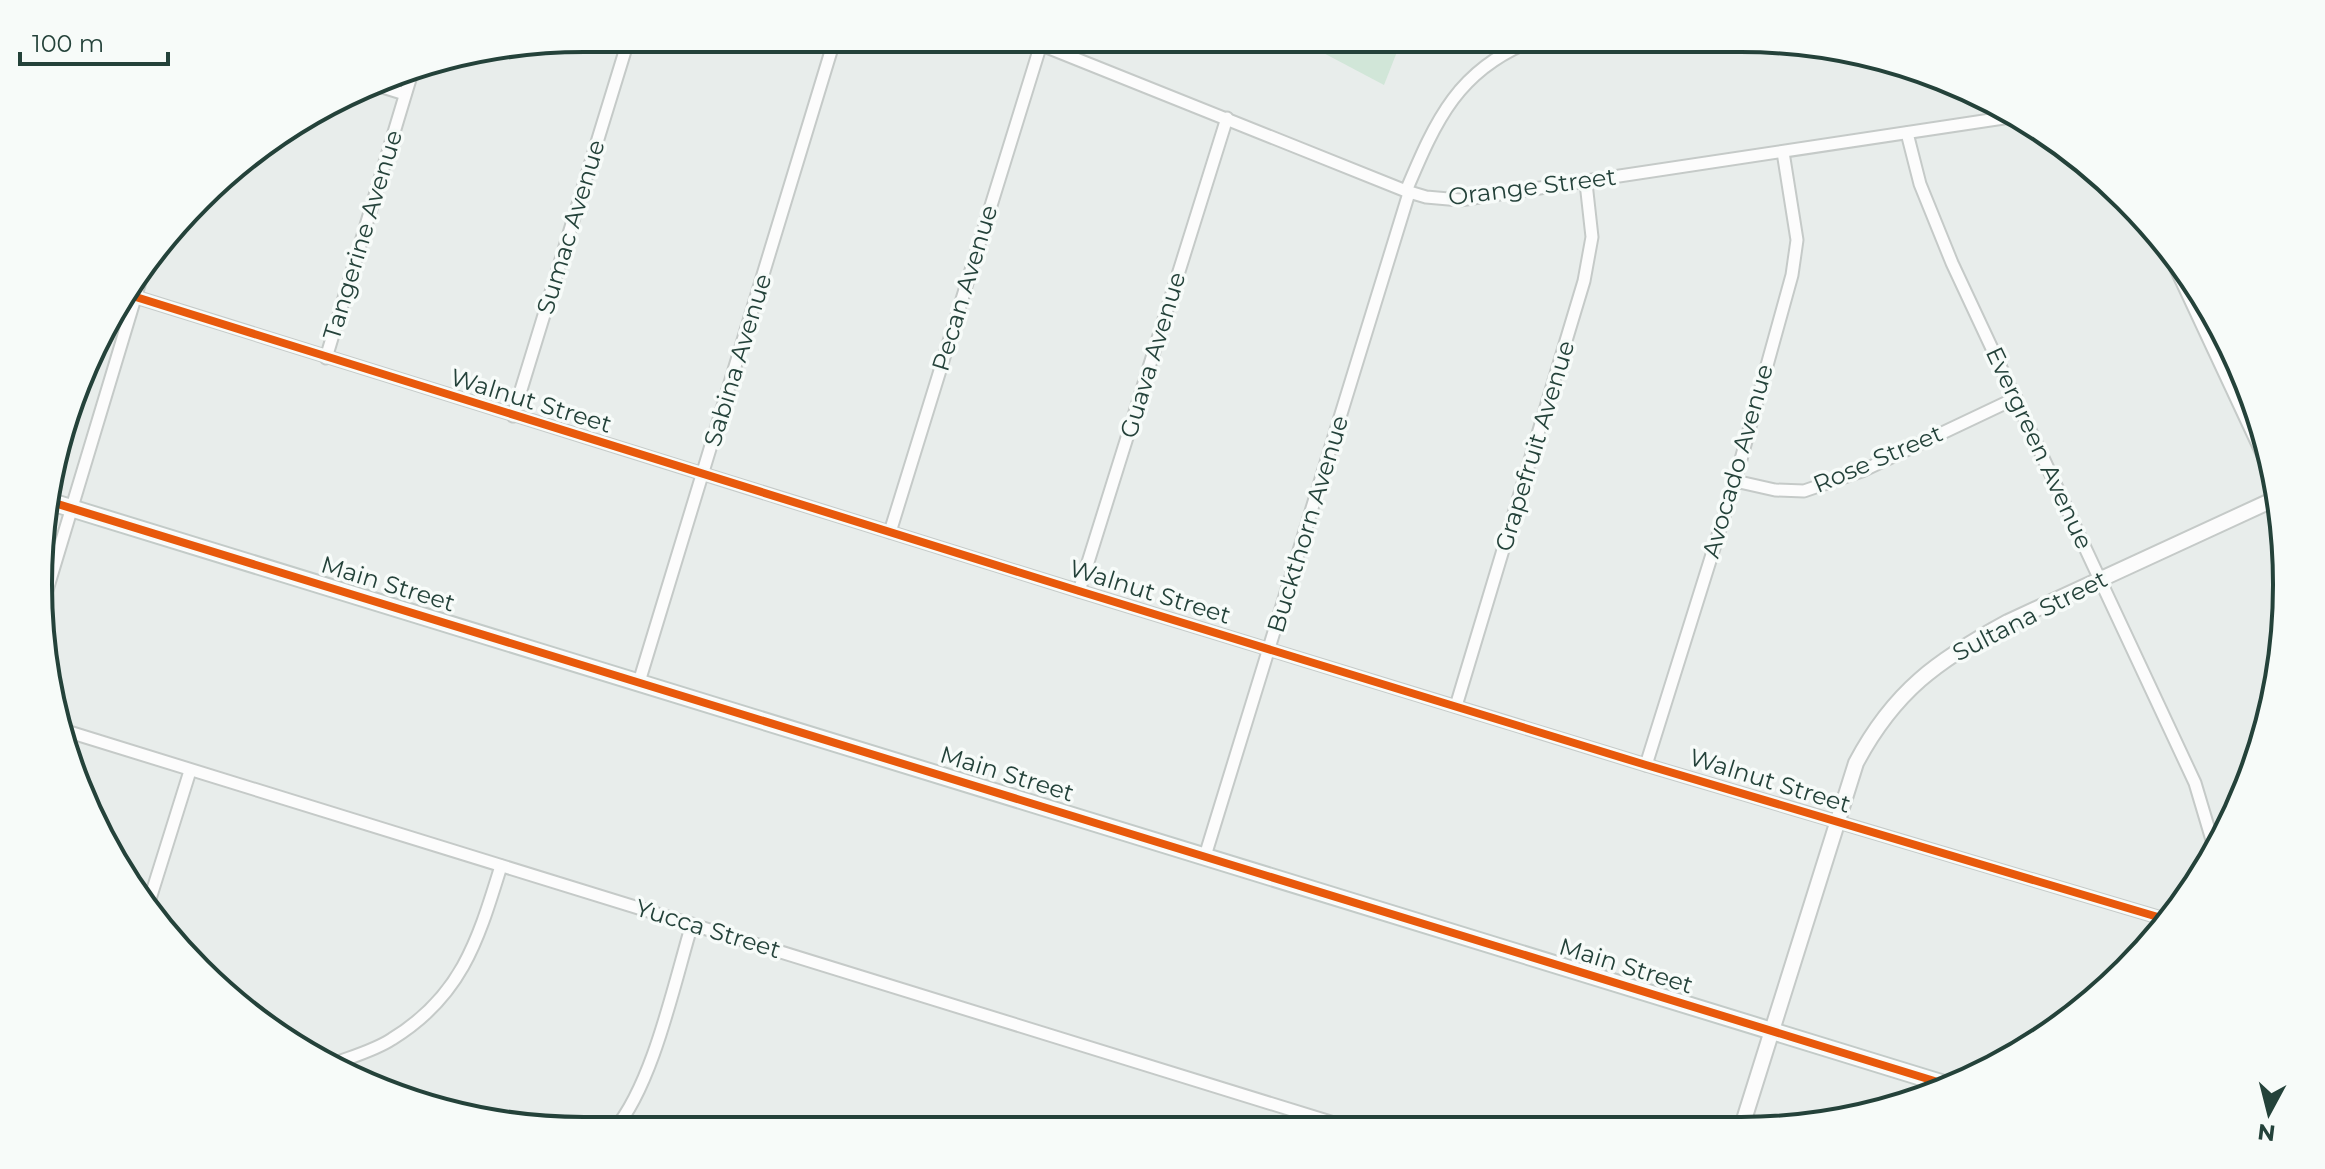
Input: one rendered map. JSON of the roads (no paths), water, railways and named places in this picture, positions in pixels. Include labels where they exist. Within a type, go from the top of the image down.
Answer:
[{"type":"main road","name":"Main Street","points":[[59,505],[1933,1081]]},
{"type":"street","name":"Sumac Avenue","points":[[513,416],[625,52]]},
{"type":"street","name":"Sabina Avenue","points":[[639,682],[831,52]]},
{"type":"street","name":"Pecan Avenue","points":[[890,532],[1039,52]]},
{"type":"street","name":"Orange Street","points":[[1061,52],[1407,192],[1460,200],[1999,119]]},
{"type":"street","name":"Buckthorn Avenue","points":[[1205,856],[1407,192],[1432,129],[1461,88],[1509,52]]},
{"type":"street","name":"Tangerine Avenue","points":[[326,358],[409,82]]},
{"type":"street","points":[[390,89],[405,94]]},
{"type":"street","name":"Guava Avenue","points":[[1079,591],[1227,118]]},
{"type":"street","name":"Evergreen Avenue","points":[[1907,133],[1920,184],[1952,263],[2195,783],[2210,835]]},
{"type":"street","name":"Avocado Avenue","points":[[1646,765],[1735,481],[1792,275],[1797,240],[1783,152]]},
{"type":"street","name":"Grapefruit Avenue","points":[[1456,706],[1584,281],[1592,237],[1586,183]]},
{"type":"street","name":"Walnut Street","points":[[137,297],[703,476],[1646,765],[2157,917]]},
{"type":"street","points":[[52,573],[137,297]]},
{"type":"street","points":[[2191,301],[2248,424]]},
{"type":"street","name":"Rose Street","points":[[1735,481],[1775,490],[1804,491],[1862,471],[2016,398]]},
{"type":"street","name":"Sultana Street","points":[[1745,1117],[1856,763],[1900,697],[1922,676],[1968,644],[2008,622],[2266,503]]},
{"type":"street","name":"Yucca Street","points":[[73,733],[1315,1117]]},
{"type":"street","points":[[152,894],[190,771]]},
{"type":"street","points":[[344,1059],[390,1041],[423,1017],[450,989],[471,956],[501,866]]},
{"type":"street","points":[[622,1117],[646,1074],[692,924]]}]
